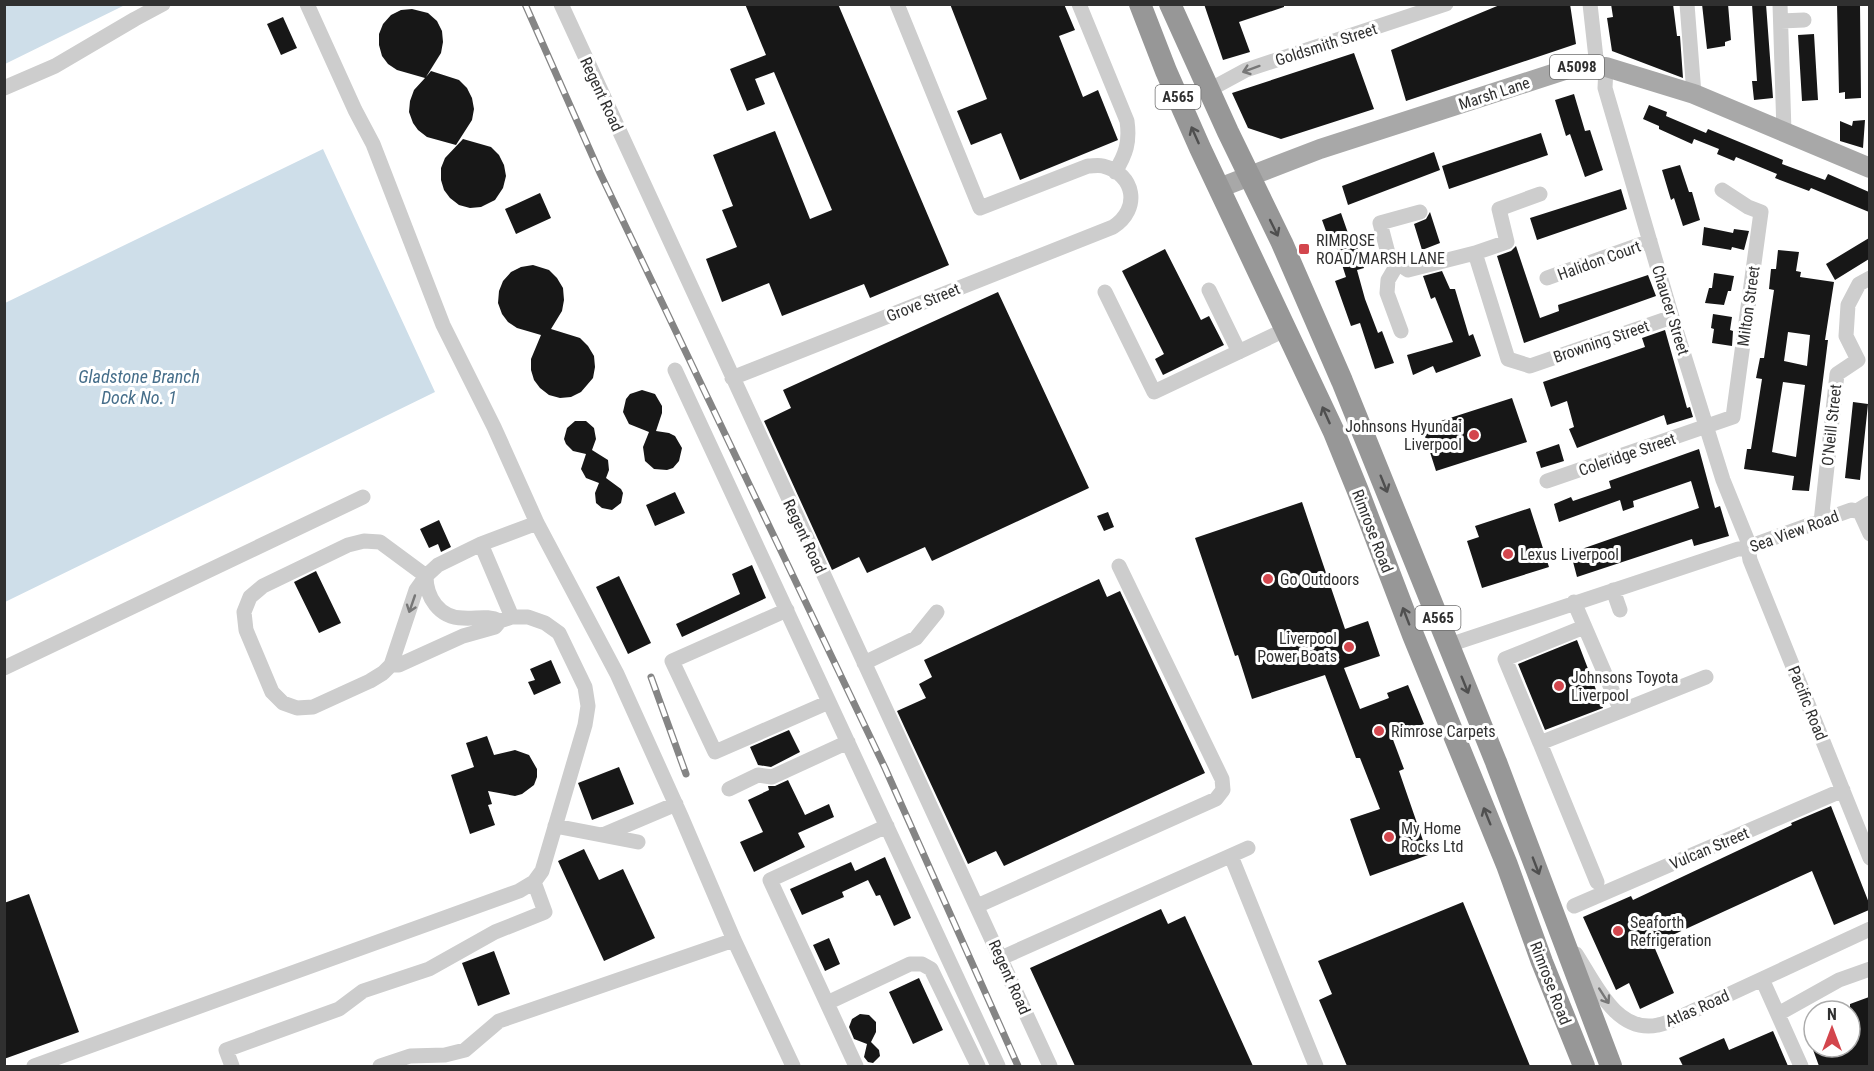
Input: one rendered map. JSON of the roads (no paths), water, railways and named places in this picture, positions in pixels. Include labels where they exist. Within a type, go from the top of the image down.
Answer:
[{"type":"highway","name":"Rimrose Road","points":[[1140,4],[1166,71],[1287,329],[1358,491],[1413,635],[1507,865],[1542,962],[1584,1066]]},
{"type":"highway","name":"Rimrose Road","points":[[1170,4],[1286,252],[1342,381],[1449,645],[1611,1066]]},
{"type":"main road","name":"Marsh Lane","points":[[1219,188],[1320,149],[1574,67],[1601,67],[1631,73],[1694,94],[1869,168]]},
{"type":"street","points":[[4,88],[55,66],[163,4]]},
{"type":"street","points":[[307,4],[373,144],[443,325],[494,427],[537,523],[617,674],[734,940],[793,1066]]},
{"type":"street","name":"Regent Road","points":[[561,4],[1050,1066]]},
{"type":"street","points":[[897,4],[980,208],[1088,166],[1102,166],[1115,172],[1126,153],[1129,138],[1127,121],[1079,4]]},
{"type":"street","name":"Goldsmith Street","points":[[1209,90],[1246,70],[1446,4]]},
{"type":"street","name":"Chaucer Street","points":[[1590,4],[1605,88],[1672,317],[1723,480],[1751,549]]},
{"type":"street","points":[[1687,4],[1694,94]]},
{"type":"street","points":[[1780,4],[1785,132]]},
{"type":"street","points":[[1781,21],[1804,20]]},
{"type":"street","name":"Grove Street","points":[[732,378],[1113,227],[1124,220],[1130,211],[1132,197],[1127,183],[1115,172]]},
{"type":"street","name":"Milton Street","points":[[1707,427],[1733,417],[1761,212],[1748,207],[1722,190]]},
{"type":"street","points":[[1420,212],[1380,223],[1389,257],[1408,270],[1475,253],[1507,242],[1499,208],[1540,194]]},
{"type":"street","name":"Halidon Court","points":[[1547,278],[1650,241]]},
{"type":"street","name":"Browning Street","points":[[1475,253],[1508,359],[1530,366],[1672,317]]},
{"type":"street","points":[[1398,263],[1388,280],[1387,293],[1401,331]]},
{"type":"street","name":"O'Neill Street","points":[[1821,522],[1837,374],[1864,362],[1846,336],[1848,306],[1859,284],[1869,278]]},
{"type":"street","points":[[1209,290],[1239,352]]},
{"type":"street","points":[[1106,292],[1154,392],[1287,329]]},
{"type":"street","points":[[675,370],[998,1066]]},
{"type":"street","name":"Coleridge Street","points":[[1547,481],[1707,427]]},
{"type":"street","points":[[4,668],[363,497]]},
{"type":"street","points":[[1863,507],[1860,512],[1869,534]]},
{"type":"street","name":"Sea View Road","points":[[1449,645],[1738,549],[1751,549],[1758,543],[1863,507]]},
{"type":"street","points":[[426,576],[380,542],[364,541],[348,545],[263,586],[250,597],[244,612],[246,630],[272,692],[283,703],[297,708],[313,706],[370,681],[391,665],[416,590],[426,576],[438,565],[481,544],[537,523]]},
{"type":"street","points":[[481,544],[506,619]]},
{"type":"street","name":"Pacific Road","points":[[1751,549],[1750,560],[1869,858]]},
{"type":"street","points":[[977,906],[1216,798],[1223,790],[1222,779],[1119,566]]},
{"type":"street","points":[[34,1066],[519,891],[534,882],[542,871],[585,725],[588,706],[585,687],[559,633],[545,623],[528,616],[506,619],[491,616],[460,618],[445,614],[435,605],[426,590],[426,576]]},
{"type":"street","points":[[1613,590],[1620,610]]},
{"type":"street","points":[[1579,601],[1584,627],[1621,711]]},
{"type":"street","points":[[786,610],[672,661],[715,752],[829,702]]},
{"type":"street","points":[[864,663],[916,638],[937,612]]},
{"type":"street","points":[[391,665],[399,666],[463,636],[495,627],[506,619]]},
{"type":"street","points":[[1584,627],[1505,659],[1597,882]]},
{"type":"street","points":[[1540,743],[1706,677]]},
{"type":"street","points":[[729,789],[758,775],[772,777],[848,742]]},
{"type":"street","name":"Vulcan Street","points":[[1574,906],[1843,790]]},
{"type":"street","points":[[603,835],[676,804]]},
{"type":"street","points":[[555,826],[638,842]]},
{"type":"street","points":[[856,1066],[770,880],[887,826]]},
{"type":"street","points":[[1001,958],[1248,848]]},
{"type":"street","points":[[1231,856],[1316,1066]]},
{"type":"street","points":[[232,1066],[226,1050],[339,1009],[363,991],[429,969],[495,932],[545,912],[534,882]]},
{"type":"street","name":"Atlas Road","points":[[1560,929],[1614,1011],[1632,1024],[1657,1026],[1869,929]]},
{"type":"street","points":[[380,1066],[410,1056],[445,1055],[465,1050],[499,1021],[734,940]]},
{"type":"street","points":[[826,1002],[910,964],[922,964],[931,969],[978,1066]]},
{"type":"street","points":[[1778,1014],[1839,981],[1869,969]]},
{"type":"street","points":[[1762,979],[1801,1066]]},
{"type":"water","points":[[5,4],[125,4],[125,5],[5,64]]},
{"type":"water","name":"Gladstone Branch Dock No. 1","points":[[323,149],[435,392],[5,602],[5,303]]},
{"type":"railway","points":[[525,4],[600,173],[885,768],[1018,1066]]},
{"type":"railway","points":[[651,677],[686,774]]},
{"type":"place","name":"RIMROSE ROAD/MARSH LANE","points":[[1304,249]]},
{"type":"place","name":"Johnsons Hyundai Liverpool","points":[[1474,435]]},
{"type":"place","name":"Lexus Liverpool","points":[[1508,554]]},
{"type":"place","name":"Go Outdoors","points":[[1268,579]]},
{"type":"place","name":"Liverpool Power Boats","points":[[1349,647]]},
{"type":"place","name":"Johnsons Toyota Liverpool","points":[[1559,686]]},
{"type":"place","name":"Rimrose Carpets","points":[[1379,731]]},
{"type":"place","name":"My Home Rocks Ltd","points":[[1389,837]]},
{"type":"place","name":"Seaforth Refrigeration","points":[[1618,931]]}]
